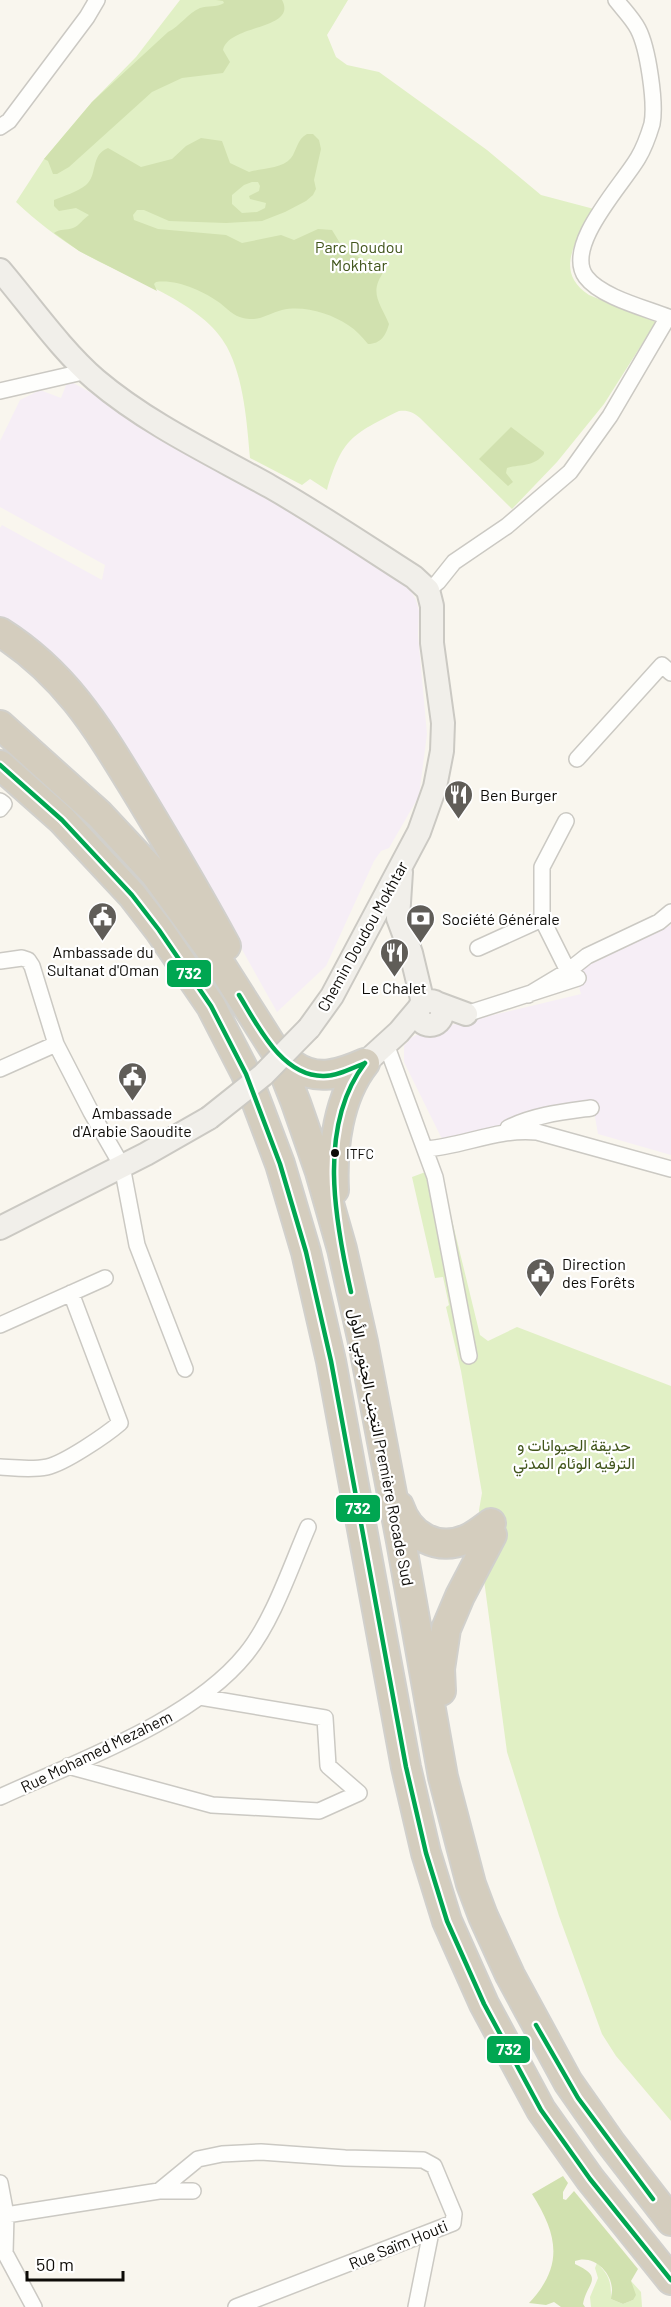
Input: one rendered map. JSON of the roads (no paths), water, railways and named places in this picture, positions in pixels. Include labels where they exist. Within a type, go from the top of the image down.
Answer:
[{"type":"highway","points":[[1,633],[37,658],[59,679],[82,707],[112,751],[191,882],[235,961],[276,1052],[299,1070],[323,1076],[349,1070],[365,1062]]},
{"type":"highway","name":"التجنب الجنوبي الأول Première Rocade Sud","points":[[0,725],[99,814],[155,874],[217,959],[276,1052],[320,1172],[363,1342],[419,1634],[443,1777],[465,1865],[483,1916],[540,2032],[578,2098],[671,2222]]},
{"type":"highway","name":"التجنب الجنوبي الأول Première Rocade Sud","points":[[0,765],[78,835],[113,872],[146,913],[195,982],[233,1046],[255,1095],[280,1164],[306,1252],[331,1361],[382,1644],[413,1798],[426,1853],[452,1933],[484,2004],[541,2110],[572,2156],[671,2280]]},
{"type":"highway","points":[[0,783],[146,913]]},
{"type":"highway","points":[[341,1249],[333,1187],[334,1149],[349,1087],[365,1062]]},
{"type":"highway","points":[[385,1462],[402,1516],[411,1530],[437,1542],[451,1543],[492,1529],[453,1610],[443,1641],[441,1696],[452,1782],[454,1821]]},
{"type":"highway","points":[[629,2228],[671,2290]]},
{"type":"street","points":[[0,126],[9,121],[97,0]]},
{"type":"street","points":[[0,270],[87,371],[112,392],[163,426],[301,505],[414,577],[428,590],[438,582],[454,562],[507,526],[570,472],[610,416],[669,314],[602,291],[585,276],[581,255],[589,227],[640,156],[652,124],[653,110],[648,61],[638,30],[616,0]]},
{"type":"street","points":[[0,392],[87,371]]},
{"type":"street","name":"Chemin Doudou Mokhtar","points":[[0,1228],[122,1166],[209,1118],[263,1075],[309,1028],[326,1005],[419,832],[435,787],[442,751],[443,723],[432,643],[432,606],[428,590]]},
{"type":"street","points":[[577,759],[662,665],[671,673]]},
{"type":"street","points":[[0,801],[4,804],[0,809]]},
{"type":"street","points":[[567,821],[542,867],[542,919],[573,974]]},
{"type":"street","points":[[401,865],[398,918],[430,1010]]},
{"type":"street","points":[[365,1062],[430,1010],[466,1014],[528,995],[573,974],[587,956],[659,922],[671,912]]},
{"type":"street","points":[[350,964],[379,931],[398,918]]},
{"type":"street","points":[[478,948],[542,919]]},
{"type":"street","points":[[0,961],[22,958],[28,960],[32,966],[56,1044],[90,1112],[122,1166],[137,1245],[185,1369]]},
{"type":"street","points":[[393,1038],[435,1177],[470,1356]]},
{"type":"street","points":[[0,1069],[56,1044]]},
{"type":"street","points":[[497,1133],[521,1121],[554,1113],[591,1108]]},
{"type":"street","points":[[426,1149],[441,1148],[497,1133],[518,1130],[537,1132],[671,1169]]},
{"type":"street","points":[[0,1325],[105,1278]]},
{"type":"street","points":[[0,1467],[34,1469],[50,1466],[62,1461],[120,1423],[71,1293]]},
{"type":"street","name":"Rue Mohamed Mezahem","points":[[0,1797],[152,1727],[209,1691],[247,1653],[269,1617],[308,1527]]},
{"type":"street","points":[[68,1766],[212,1805],[319,1811],[359,1793],[328,1766],[325,1718],[201,1697]]},
{"type":"street","name":"Rue Saïm Houti","points":[[159,2191],[198,2159],[222,2154],[261,2152],[345,2158],[423,2160],[434,2166],[455,2217],[450,2225],[236,2307]]},
{"type":"street","points":[[0,2183],[6,2215],[5,2253],[34,2307]]},
{"type":"street","points":[[6,2215],[159,2191],[193,2191]]},
{"type":"street","points":[[416,2307],[431,2232]]},
{"type":"place","name":"Ben Burger","points":[[459,820]]},
{"type":"place","name":"Ambassade du Sultanat d'Oman","points":[[103,942]]},
{"type":"place","name":"Société Générale","points":[[421,944]]},
{"type":"place","name":"Le Chalet","points":[[394,978]]},
{"type":"place","name":"Ambassade d'Arabie Saoudite","points":[[132,1102]]},
{"type":"place","name":"ITFC","points":[[335,1153]]},
{"type":"place","name":"Direction des Forêts","points":[[541,1298]]},
{"type":"park label","name":"Parc Doudou Mokhtar","points":[[359,255]]},
{"type":"park label","name":"حديقة الحيوانات و الترفيه الوئام المدني","points":[[574,1453]]}]
